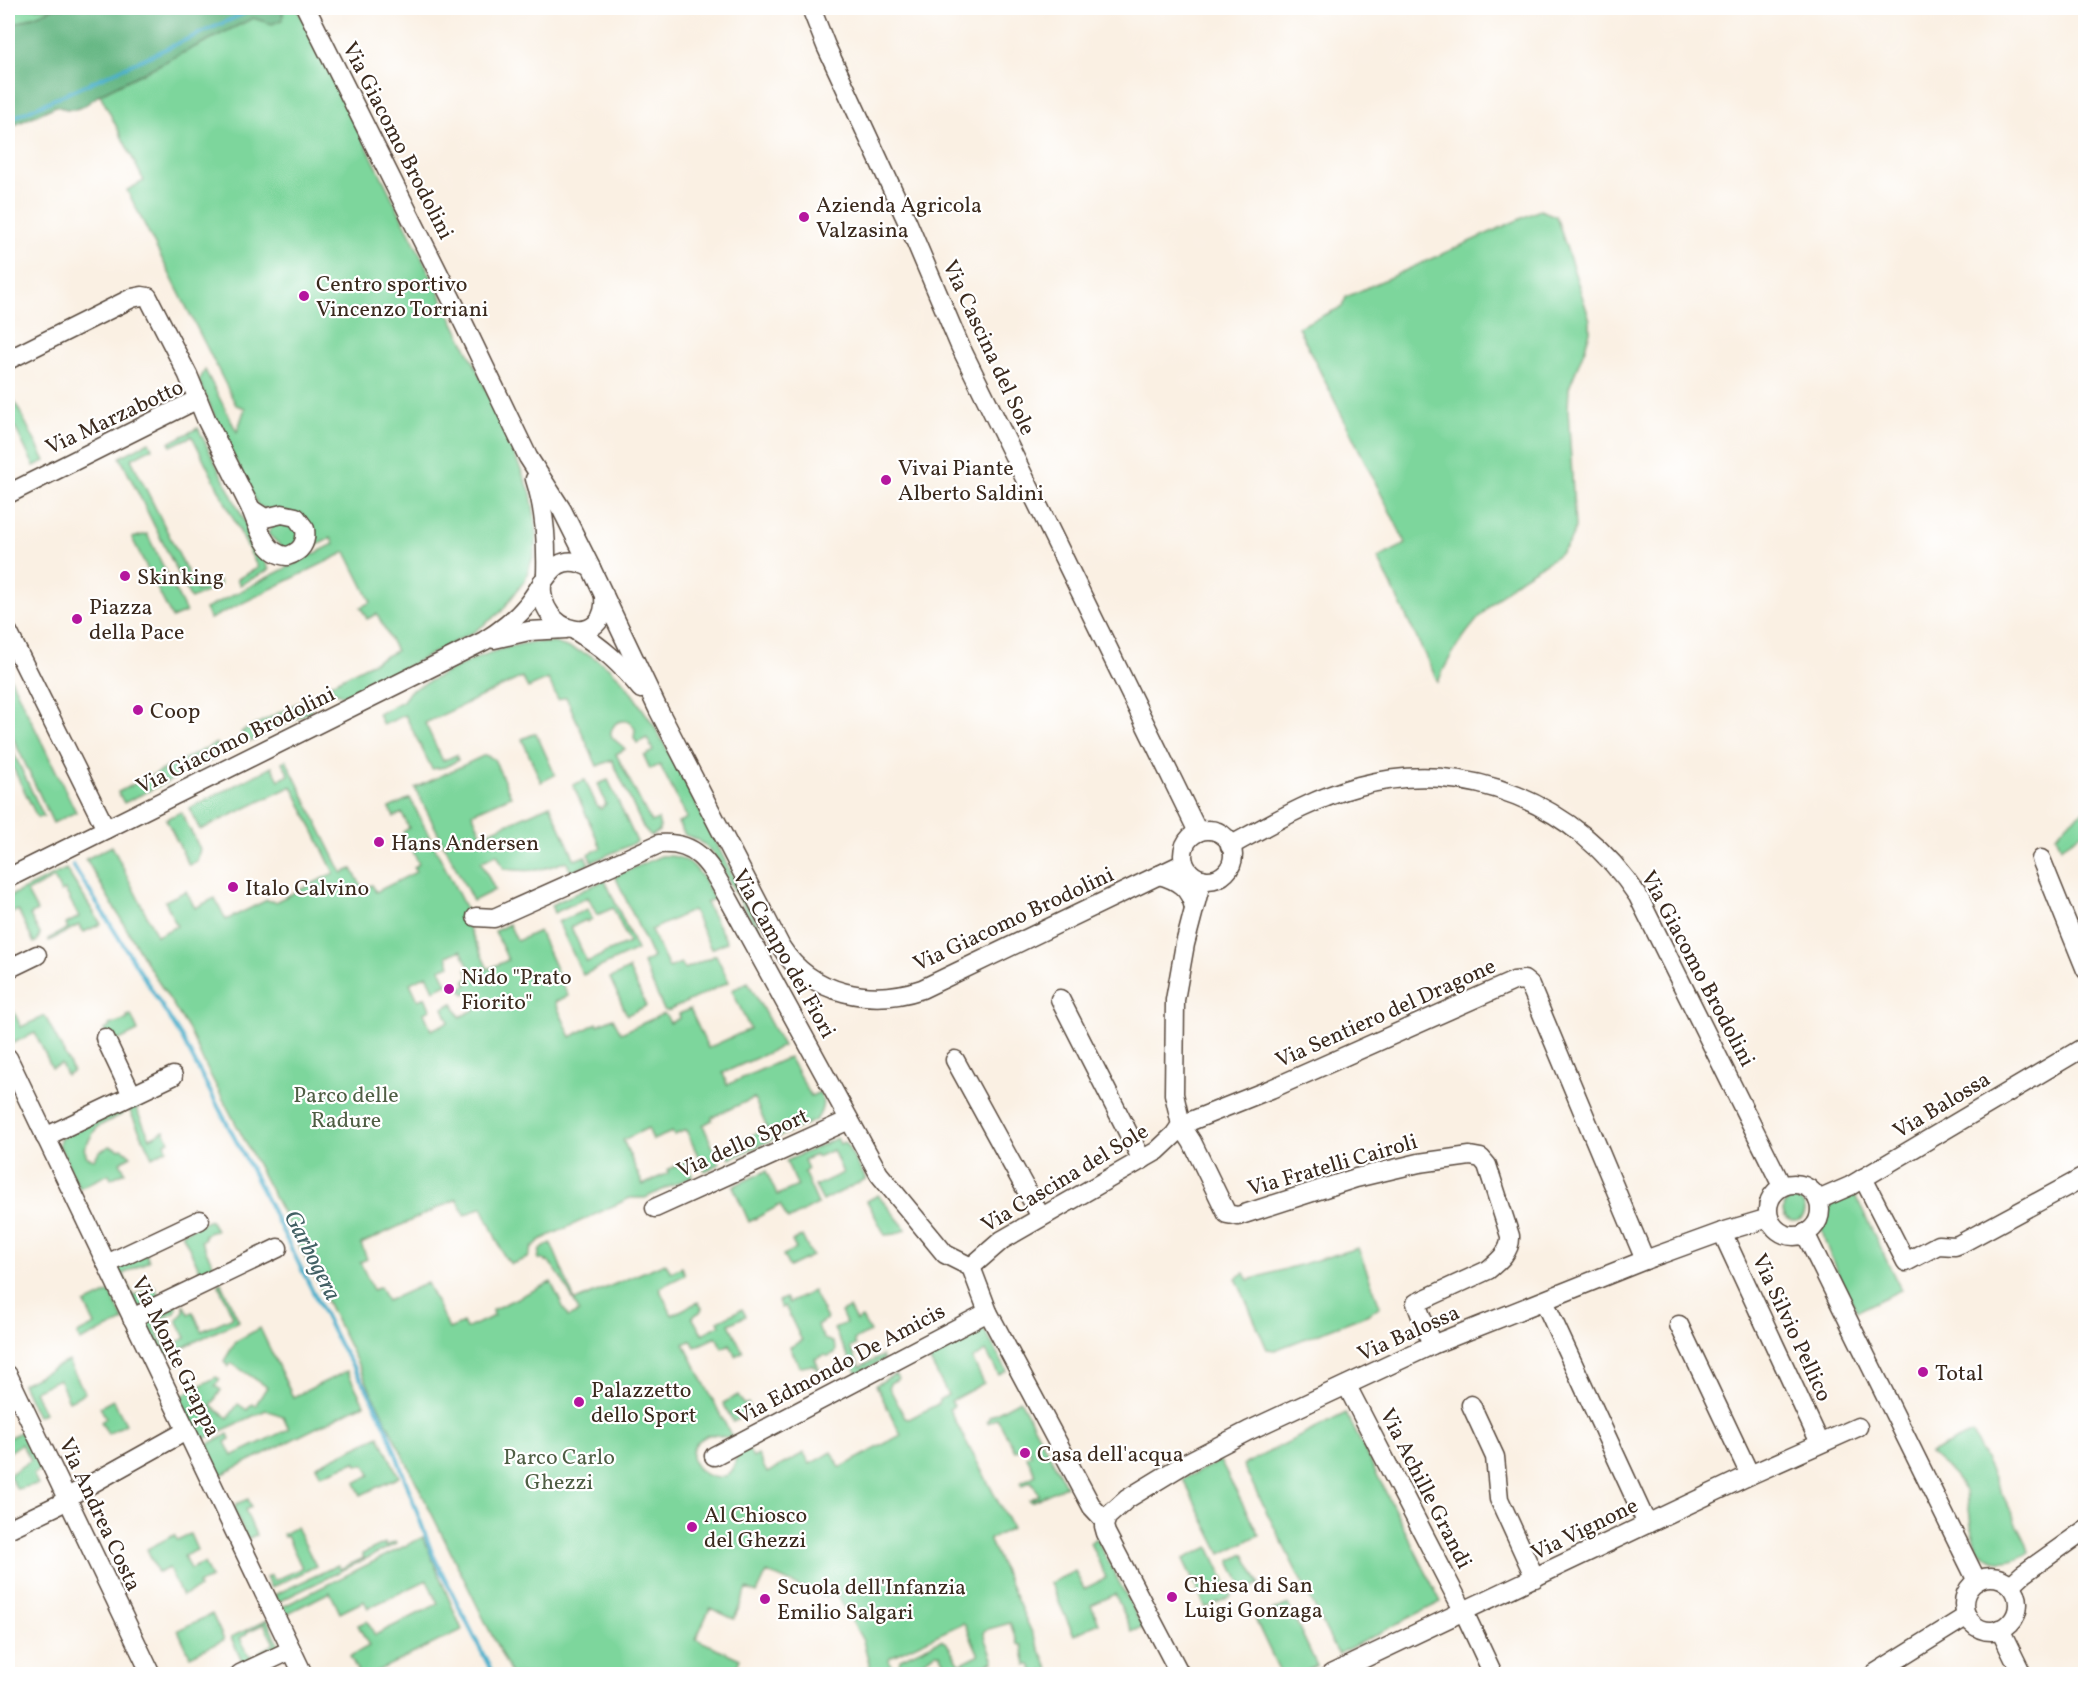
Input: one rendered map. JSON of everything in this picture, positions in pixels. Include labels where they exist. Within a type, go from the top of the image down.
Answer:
[{"type":"street","name":"Via Giacomo Brodolini","points":[[306,8],[453,301],[528,457],[562,510],[591,568]]},
{"type":"street","name":"Via Cascina del Sole","points":[[811,8],[826,46],[907,221],[960,346],[1198,832]]},
{"type":"street","points":[[8,360],[127,301],[142,296],[150,299],[198,399]]},
{"type":"street","name":"Via Marzabotto","points":[[8,494],[198,399],[251,509]]},
{"type":"street","name":"Via Giacomo Brodolini","points":[[8,878],[484,642],[510,623],[528,604],[544,579],[547,549],[541,498],[528,457]]},
{"type":"street","points":[[574,562],[591,568],[604,595],[604,610],[600,619],[590,627],[571,630],[550,615],[542,596],[544,579],[559,565],[574,562]]},
{"type":"street","name":"Via Giacomo Brodolini","points":[[604,595],[658,709],[784,952],[802,971],[842,992],[876,998],[902,995],[922,989],[1184,863]]},
{"type":"street","name":"Via Giacomo Brodolini","points":[[484,642],[529,631],[571,630],[614,657],[658,709]]},
{"type":"street","points":[[8,632],[106,829]]},
{"type":"street","name":"Via Giacomo Brodolini","points":[[1230,846],[1327,797],[1360,786],[1398,778],[1437,778],[1474,783],[1502,789],[1545,809],[1587,837],[1601,850],[1623,874],[1638,896],[1782,1186]]},
{"type":"street","points":[[1205,830],[1220,833],[1230,846],[1232,857],[1227,870],[1216,878],[1202,879],[1193,874],[1184,863],[1183,855],[1187,842],[1198,832],[1205,830]]},
{"type":"street","name":"Via Campo dei Fiori","points":[[476,917],[494,918],[659,844],[681,844],[701,856],[711,867],[879,1174],[934,1243],[951,1258],[971,1267]]},
{"type":"street","points":[[2040,859],[2085,970]]},
{"type":"street","points":[[1159,875],[1180,883],[1190,896],[1194,908]]},
{"type":"street","name":"Via Cascina del Sole","points":[[971,1267],[1002,1240],[1142,1160],[1174,1136],[1181,1125],[1174,1094],[1175,1000],[1202,879]]},
{"type":"street","points":[[8,969],[38,955]]},
{"type":"street","name":"Via Sentiero del Dragone","points":[[1181,1125],[1271,1089],[1514,981],[1524,980],[1530,985],[1645,1260]]},
{"type":"street","points":[[1060,999],[1142,1160]]},
{"type":"street","points":[[105,1038],[132,1095]]},
{"type":"street","name":"Via Balossa","points":[[1818,1200],[1863,1178],[2085,1048]]},
{"type":"street","name":"Via Monte Grappa","points":[[8,1058],[303,1674]]},
{"type":"street","points":[[955,1059],[1041,1217]]},
{"type":"street","points":[[45,1137],[173,1076]]},
{"type":"street","name":"Via dello Sport","points":[[655,1208],[849,1120]]},
{"type":"street","name":"Via Fratelli Cairoli","points":[[1181,1125],[1192,1142],[1223,1210],[1230,1216],[1238,1216],[1392,1168],[1470,1156],[1481,1158],[1490,1173],[1510,1241],[1504,1255],[1488,1270],[1416,1303],[1432,1345]]},
{"type":"street","points":[[1863,1178],[1906,1262],[1938,1245],[1960,1244],[2085,1176]]},
{"type":"street","points":[[1803,1185],[1815,1194],[1818,1200],[1818,1218],[1811,1229],[1805,1233],[1791,1235],[1784,1233],[1777,1230],[1769,1218],[1771,1196],[1782,1186],[1803,1185]]},
{"type":"street","name":"Via Balossa","points":[[1105,1521],[1127,1499],[1186,1463],[1248,1431],[1432,1345],[1645,1260],[1722,1232],[1769,1218]]},
{"type":"street","points":[[106,1264],[200,1220]]},
{"type":"street","name":"Via Silvio Pellico","points":[[1722,1232],[1820,1443]]},
{"type":"street","points":[[1805,1233],[1977,1581]]},
{"type":"street","points":[[132,1318],[278,1248]]},
{"type":"street","points":[[971,1267],[988,1312],[1080,1486],[1092,1507],[1105,1521],[1108,1540],[1180,1674]]},
{"type":"street","points":[[1544,1301],[1647,1524]]},
{"type":"street","name":"Via Edmondo De Amicis","points":[[714,1456],[988,1312]]},
{"type":"street","points":[[1679,1325],[1750,1475]]},
{"type":"street","name":"Via Andrea Costa","points":[[8,1375],[151,1674]]},
{"type":"street","name":"Via Achille Grandi","points":[[1347,1386],[1464,1612],[1486,1672]]},
{"type":"street","points":[[1471,1405],[1495,1457],[1499,1499],[1536,1578]]},
{"type":"street","name":"Via Vignone","points":[[1331,1674],[1750,1475],[1858,1427]]},
{"type":"street","points":[[8,1529],[186,1431]]},
{"type":"street","points":[[2011,1585],[2085,1529]]},
{"type":"street","points":[[1991,1577],[2011,1585],[2018,1599],[2016,1614],[2007,1626],[1985,1630],[1967,1616],[1965,1597],[1977,1581],[1991,1577]]},
{"type":"street","points":[[1874,1674],[1967,1616]]},
{"type":"street","points":[[2000,1629],[2022,1674]]},
{"type":"street","points":[[240,1674],[291,1650]]},
{"type":"green space","points":[[8,8],[55,8],[8,27]]},
{"type":"green space","points":[[55,8],[283,8],[282,20],[272,24],[253,18],[100,94],[80,108],[70,109],[56,106],[8,128],[8,27]]},
{"type":"green space","name":"Centro sportivo Vincenzo Torriani","points":[[283,8],[296,8],[303,18],[476,367],[531,493],[537,533],[534,554],[525,580],[501,612],[474,632],[348,695],[337,693],[328,685],[396,651],[377,614],[367,619],[361,607],[371,602],[346,552],[210,619],[205,609],[334,544],[331,538],[303,552],[310,536],[274,512],[258,506],[199,381],[205,370],[237,432],[245,408],[236,405],[127,190],[144,181],[100,94],[253,18],[272,24],[283,16]]},
{"type":"green space","points":[[1540,210],[1556,216],[1590,320],[1590,332],[1569,388],[1568,409],[1575,527],[1572,538],[1559,554],[1522,577],[1490,605],[1452,654],[1438,682],[1378,558],[1406,544],[1298,327],[1342,307],[1346,297]]},
{"type":"green space","points":[[13,398],[45,461],[34,466],[8,413],[8,401]]},
{"type":"green space","points":[[198,428],[269,570],[240,585],[237,579],[258,568],[192,436],[171,446],[169,443]]},
{"type":"green space","points":[[149,442],[152,448],[131,459],[197,591],[218,580],[220,585],[191,599],[120,457]]},
{"type":"green space","points":[[288,519],[302,536],[287,552],[268,534],[273,523]]},
{"type":"green space","points":[[147,534],[186,612],[172,618],[132,538]]},
{"type":"green space","points":[[534,642],[555,643],[590,655],[624,682],[653,724],[685,782],[772,952],[769,952],[713,853],[698,840],[685,835],[678,823],[687,818],[660,765],[650,769],[644,756],[653,751],[647,738],[637,743],[634,738],[635,729],[629,722],[616,723],[611,735],[625,749],[616,754],[651,822],[658,819],[659,831],[651,836],[643,827],[612,760],[597,766],[566,697],[558,700],[548,679],[528,688],[522,677],[425,723],[443,761],[456,755],[458,760],[445,767],[432,769],[405,715],[383,725],[378,714],[403,701],[410,691],[485,655]]},
{"type":"green space","points":[[8,673],[76,812],[53,823],[14,740],[8,721]]},
{"type":"green space","points":[[312,696],[313,706],[309,712],[252,741],[242,734],[241,732]]},
{"type":"green space","points":[[536,733],[555,775],[541,782],[522,739]]},
{"type":"green space","points":[[8,741],[44,817],[37,817],[8,757]]},
{"type":"green space","points":[[217,743],[218,752],[214,759],[124,803],[118,792]]},
{"type":"green space","points":[[485,755],[494,759],[511,796],[472,813],[482,835],[550,805],[575,860],[585,856],[589,864],[571,872],[566,861],[536,870],[504,869],[497,854],[481,862],[495,890],[473,901],[415,788]]},
{"type":"green space","points":[[286,760],[342,873],[352,869],[363,889],[372,885],[376,892],[416,872],[414,867],[419,864],[403,832],[409,828],[402,813],[394,817],[389,808],[410,798],[469,915],[464,918],[488,969],[508,960],[495,931],[509,924],[517,941],[539,931],[568,996],[555,1002],[571,1037],[597,1023],[598,1025],[613,1018],[621,1033],[663,1014],[670,1023],[680,1018],[679,1014],[690,1009],[708,1048],[750,1029],[732,990],[748,982],[783,1046],[723,1073],[727,1085],[789,1057],[811,1096],[820,1092],[823,1103],[816,1120],[730,1159],[725,1148],[767,1128],[754,1098],[712,1117],[712,1120],[703,1125],[720,1164],[705,1171],[686,1130],[674,1135],[672,1132],[653,1140],[648,1128],[623,1140],[643,1185],[668,1173],[667,1170],[686,1162],[693,1176],[645,1198],[630,1198],[540,1240],[532,1248],[528,1258],[511,1264],[504,1256],[482,1207],[465,1215],[457,1199],[361,1244],[367,1259],[360,1262],[373,1290],[380,1287],[387,1301],[427,1283],[449,1329],[463,1323],[466,1329],[494,1316],[492,1310],[551,1282],[568,1317],[579,1312],[556,1271],[548,1262],[538,1259],[540,1250],[551,1243],[575,1301],[665,1263],[671,1272],[682,1267],[685,1275],[659,1288],[672,1315],[698,1302],[702,1308],[692,1317],[702,1334],[720,1325],[718,1321],[742,1309],[746,1316],[729,1324],[743,1352],[735,1356],[730,1344],[722,1348],[716,1337],[695,1347],[691,1340],[684,1344],[732,1437],[710,1435],[694,1446],[692,1456],[696,1466],[704,1474],[715,1477],[725,1476],[733,1468],[736,1452],[747,1447],[753,1458],[758,1455],[767,1473],[804,1453],[810,1464],[832,1452],[840,1468],[901,1435],[876,1385],[895,1374],[898,1379],[890,1383],[889,1387],[905,1418],[909,1419],[938,1404],[939,1400],[948,1395],[926,1353],[981,1324],[1007,1371],[999,1375],[986,1351],[972,1359],[984,1383],[951,1401],[954,1406],[949,1409],[1012,1528],[989,1539],[1051,1674],[1046,1674],[1044,1670],[1035,1674],[1030,1665],[1026,1665],[1022,1645],[1018,1644],[1010,1623],[985,1630],[984,1634],[994,1661],[965,1674],[951,1674],[940,1654],[936,1653],[915,1666],[918,1674],[904,1674],[899,1665],[900,1659],[941,1640],[946,1642],[960,1664],[978,1655],[963,1623],[890,1657],[889,1660],[897,1674],[872,1674],[863,1641],[836,1593],[825,1598],[767,1572],[757,1593],[747,1589],[734,1619],[710,1608],[696,1639],[740,1659],[734,1674],[511,1674],[295,1237],[189,1030],[147,964],[86,859],[112,846],[157,936],[177,926],[165,901],[186,891],[195,908],[215,898],[226,920],[267,900],[275,902],[334,873],[292,786],[200,830],[189,808],[272,767],[279,780],[289,775],[282,762]],"holes":[[[461,950],[469,967],[466,969],[470,978],[465,980],[467,985],[461,988],[464,994],[470,991],[478,1008],[460,1017],[453,1003],[443,1008],[449,1022],[431,1030],[424,1013],[430,1009],[425,997],[418,1000],[410,983],[427,975],[434,990],[447,984],[440,969],[450,965],[447,956]]]},
{"type":"green space","points":[[585,780],[597,806],[601,809],[606,804],[598,784],[608,780],[637,842],[592,862],[588,854],[601,848],[573,785]]},
{"type":"green space","points":[[2085,810],[2085,831],[2061,847],[2056,836],[2065,825]]},
{"type":"green space","points":[[181,812],[200,849],[197,861],[189,865],[166,819]]},
{"type":"green space","points":[[661,856],[681,858],[695,867],[714,899],[706,903],[727,942],[711,949],[693,910],[651,930],[669,968],[681,963],[685,969],[716,955],[729,982],[668,1011],[664,1010],[643,963],[653,958],[615,876]]},
{"type":"green space","points":[[66,869],[101,924],[84,932],[79,925],[49,941],[48,939],[68,928],[66,924],[79,917],[65,890],[61,892],[54,878],[27,892],[37,911],[30,915],[40,934],[34,943],[18,910],[8,915],[8,897]]},
{"type":"green space","points":[[605,880],[637,950],[583,975],[558,922],[588,909],[592,919],[571,927],[587,962],[629,943],[613,908],[597,915],[588,897],[554,913],[551,905]]},
{"type":"green space","points":[[629,969],[646,1006],[627,1015],[610,978]]},
{"type":"green space","points":[[8,999],[21,1027],[45,1016],[73,1071],[66,1075],[61,1064],[52,1068],[35,1033],[11,1044],[8,1038]]},
{"type":"green space","points":[[131,1015],[138,1031],[111,1044],[104,1030],[110,1027],[109,1025],[128,1019],[127,1016]]},
{"type":"green space","points":[[154,1092],[156,1096],[136,1109],[150,1138],[164,1131],[169,1141],[165,1143],[167,1149],[152,1157],[127,1105]]},
{"type":"green space","points":[[120,1108],[123,1114],[97,1127],[84,1148],[87,1157],[94,1159],[100,1151],[110,1146],[122,1148],[131,1156],[120,1162],[125,1172],[111,1179],[109,1174],[79,1188],[59,1145],[60,1139]]},
{"type":"green space","points":[[837,1138],[840,1144],[845,1142],[866,1179],[823,1201],[815,1186],[843,1173],[833,1150],[817,1157],[816,1155],[804,1160],[808,1169],[804,1172],[818,1204],[788,1220],[780,1205],[749,1222],[733,1186],[766,1171],[777,1195],[798,1186],[786,1161]]},
{"type":"green space","points":[[1853,1191],[1901,1290],[1857,1311],[1834,1265],[1822,1227],[1822,1219],[1827,1210]]},
{"type":"green space","points":[[878,1195],[906,1229],[896,1234],[885,1235],[867,1201]]},
{"type":"green space","points":[[1790,1199],[1798,1199],[1805,1206],[1805,1214],[1798,1221],[1790,1221],[1783,1214],[1783,1206]]},
{"type":"green space","points":[[210,1220],[216,1230],[204,1235],[205,1238],[201,1241],[215,1268],[235,1258],[237,1261],[203,1277],[182,1233]]},
{"type":"green space","points":[[802,1236],[812,1256],[789,1267],[783,1255],[796,1249],[792,1241]]},
{"type":"green space","points":[[1358,1248],[1380,1306],[1369,1314],[1275,1350],[1267,1349],[1236,1278],[1244,1273],[1248,1280]]},
{"type":"green space","points":[[145,1251],[149,1261],[123,1274],[133,1296],[154,1286],[160,1298],[137,1309],[116,1265]]},
{"type":"green space","points":[[221,1283],[239,1321],[160,1358],[142,1320],[176,1304],[175,1313],[153,1323],[165,1348],[186,1338],[177,1320],[184,1312],[184,1304],[189,1314],[193,1312],[202,1331],[233,1317],[218,1284]]},
{"type":"green space","points":[[813,1291],[827,1319],[817,1325],[824,1339],[833,1342],[836,1349],[835,1353],[815,1359],[820,1371],[812,1365],[799,1366],[790,1347],[802,1341],[785,1306],[781,1308],[778,1301],[786,1298],[789,1303]]},
{"type":"green space","points":[[110,1292],[124,1321],[80,1341],[77,1334],[95,1325],[85,1304]]},
{"type":"green space","points":[[849,1308],[856,1321],[862,1318],[870,1332],[854,1340],[856,1345],[850,1348],[860,1367],[882,1356],[884,1360],[857,1374],[834,1329],[846,1323],[841,1312]]},
{"type":"green space","points":[[260,1328],[293,1397],[347,1371],[364,1404],[217,1477],[203,1447],[228,1434],[230,1439],[225,1442],[232,1456],[289,1429],[283,1416],[266,1410],[200,1441],[179,1397],[216,1377],[220,1379],[215,1386],[221,1390],[211,1406],[228,1418],[238,1404],[247,1410],[252,1404],[255,1406],[267,1387],[231,1363],[228,1367],[224,1361],[236,1341]]},
{"type":"green space","points":[[68,1361],[85,1393],[69,1401],[59,1379],[34,1391],[44,1413],[37,1416],[22,1384]]},
{"type":"green space","points":[[738,1395],[744,1405],[748,1403],[752,1412],[733,1422],[723,1403]]},
{"type":"green space","points":[[113,1400],[126,1424],[108,1434],[101,1422],[106,1418],[100,1407]]},
{"type":"green space","points":[[1020,1400],[1066,1486],[1031,1502],[1029,1500],[1039,1495],[1031,1481],[1022,1486],[1020,1483],[1036,1475],[1027,1457],[1031,1454],[1027,1446],[1015,1451],[997,1418],[988,1423],[987,1421],[990,1416]]},
{"type":"green space","points":[[1346,1413],[1441,1602],[1338,1654],[1243,1465]]},
{"type":"green space","points":[[25,1430],[44,1468],[33,1474],[38,1484],[17,1489],[9,1475],[31,1460],[21,1444],[8,1453],[8,1438]]},
{"type":"green space","points":[[1972,1433],[2027,1544],[2029,1552],[2021,1557],[1996,1561],[1982,1553],[1973,1536],[1968,1501],[1964,1490],[1953,1474],[1930,1453]]},
{"type":"green space","points":[[379,1436],[399,1477],[361,1495],[355,1483],[370,1475],[365,1465],[357,1465],[355,1462],[321,1475],[316,1466]]},
{"type":"green space","points":[[1220,1461],[1259,1535],[1221,1554],[1183,1479]]},
{"type":"green space","points":[[248,1499],[251,1507],[245,1510],[256,1535],[247,1539],[234,1510],[236,1504]]},
{"type":"green space","points":[[296,1527],[316,1566],[271,1588],[266,1577],[271,1575],[274,1581],[302,1568],[287,1536],[284,1537],[283,1534]]},
{"type":"green space","points":[[190,1534],[197,1550],[184,1556],[190,1569],[204,1563],[211,1578],[198,1584],[199,1588],[182,1596],[169,1568],[158,1573],[147,1549],[174,1535],[177,1540]]},
{"type":"green space","points":[[423,1537],[462,1630],[371,1674],[359,1674],[350,1656],[369,1646],[358,1625],[367,1621],[375,1635],[438,1604],[427,1580],[368,1608],[364,1601],[340,1613],[330,1592],[284,1615],[280,1608]]},
{"type":"green space","points":[[1096,1538],[1143,1628],[1132,1631],[1115,1594],[1091,1605],[1099,1623],[1074,1635],[1050,1583],[1075,1571],[1084,1589],[1106,1578],[1090,1543]]},
{"type":"green space","points":[[395,1542],[396,1544],[278,1602],[274,1595],[338,1565],[340,1569],[364,1558],[362,1554],[385,1543],[386,1546]]},
{"type":"green space","points":[[1209,1547],[1232,1596],[1206,1608],[1183,1559]]},
{"type":"green space","points":[[1244,1554],[1259,1584],[1244,1591],[1230,1561]]},
{"type":"green space","points":[[1288,1604],[1317,1666],[1299,1674],[1281,1674],[1255,1619]]},
{"type":"green space","points":[[212,1614],[224,1640],[190,1656],[178,1630]]},
{"type":"green space","points":[[267,1620],[280,1647],[261,1656],[259,1652],[274,1644],[264,1624],[240,1638],[253,1660],[243,1664],[231,1637]]},
{"type":"waterway","points":[[8,120],[252,8]]},
{"type":"waterway","name":"Garbogera","points":[[73,865],[182,1038],[339,1344],[367,1389],[386,1427],[432,1553],[493,1674]]},
{"type":"place","name":"Azienda Agricola Valzasina","points":[[804,217]]},
{"type":"place","name":"Centro sportivo Vincenzo Torriani","points":[[304,296]]},
{"type":"place","name":"Vivai Piante Alberto Saldini","points":[[886,480]]},
{"type":"place","name":"Skinking","points":[[125,576]]},
{"type":"place","name":"Piazza della Pace","points":[[77,619]]},
{"type":"place","name":"Coop","points":[[138,710]]},
{"type":"place","name":"Hans Andersen","points":[[379,842]]},
{"type":"place","name":"Italo Calvino","points":[[233,887]]},
{"type":"place","name":"Nido \"Prato Fiorito\"","points":[[449,989]]},
{"type":"place","name":"Total","points":[[1923,1372]]},
{"type":"place","name":"Palazzetto dello Sport","points":[[579,1402]]},
{"type":"place","name":"Casa dell'acqua","points":[[1025,1453]]},
{"type":"place","name":"Al Chiosco del Ghezzi","points":[[692,1527]]},
{"type":"place","name":"Chiesa di San Luigi Gonzaga","points":[[1172,1597]]},
{"type":"place","name":"Scuola dell'Infanzia Emilio Salgari","points":[[765,1599]]},
{"type":"park label","name":"Parco delle Radure","points":[[346,1106]]},
{"type":"park label","name":"Parco Carlo Ghezzi","points":[[559,1468]]}]
